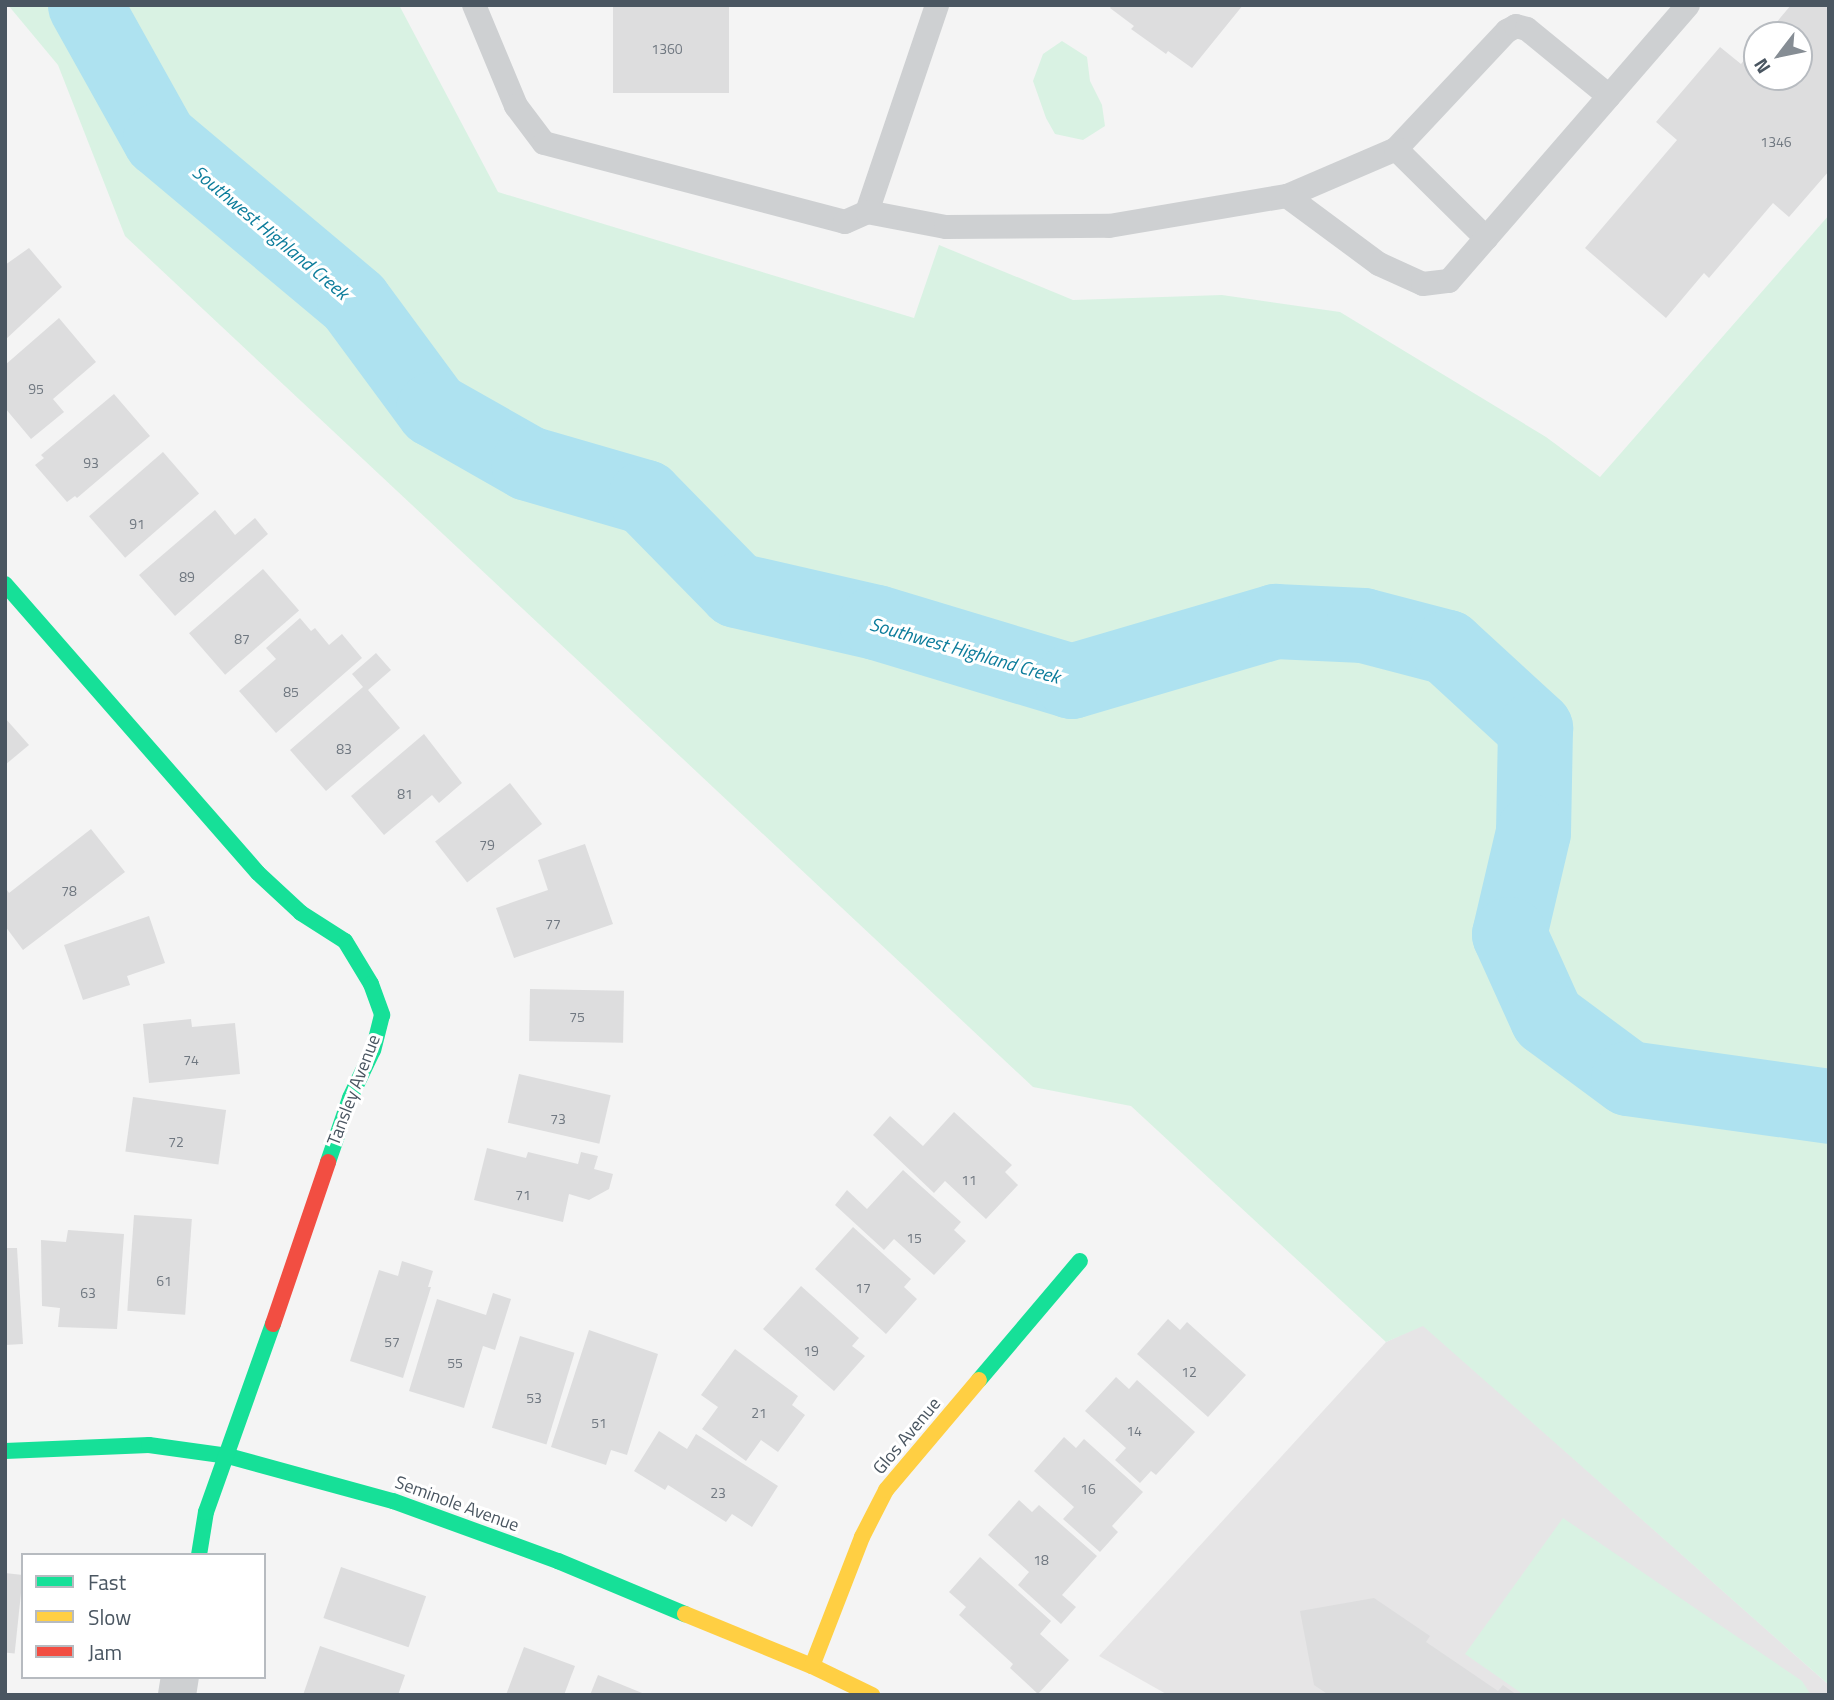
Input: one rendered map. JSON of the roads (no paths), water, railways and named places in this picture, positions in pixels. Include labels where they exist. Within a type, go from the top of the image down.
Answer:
[{"type":"street","name":"Tansley Avenue","points":[[5,584],[258,873],[300,913],[345,941],[371,984],[382,1015],[373,1050],[350,1098],[228,1456],[206,1512],[199,1553]]},
{"type":"street","name":"Glos Avenue","points":[[813,1666],[862,1537],[886,1490],[1080,1261]]},
{"type":"street","name":"Seminole Avenue","points":[[5,1451],[149,1445],[228,1456],[406,1505],[558,1561],[813,1666],[872,1695]]},
{"type":"lane","points":[[474,5],[516,106],[544,143],[845,222],[867,212],[946,227],[1109,226],[1287,196],[1396,149],[1507,32],[1516,26],[1527,29],[1609,96]]},
{"type":"lane","points":[[867,212],[937,5]]},
{"type":"lane","points":[[1287,196],[1379,264],[1423,284],[1449,281],[1688,5]]},
{"type":"lane","points":[[1396,149],[1486,238]]},
{"type":"waterway","name":"Southwest Highland Creek","points":[[85,5],[160,139],[354,302],[433,409],[528,463],[645,497],[736,590],[876,622],[1071,681],[1275,621],[1363,625],[1447,647],[1535,728],[1533,832],[1509,934],[1547,1018],[1628,1078],[1829,1106]]}]
